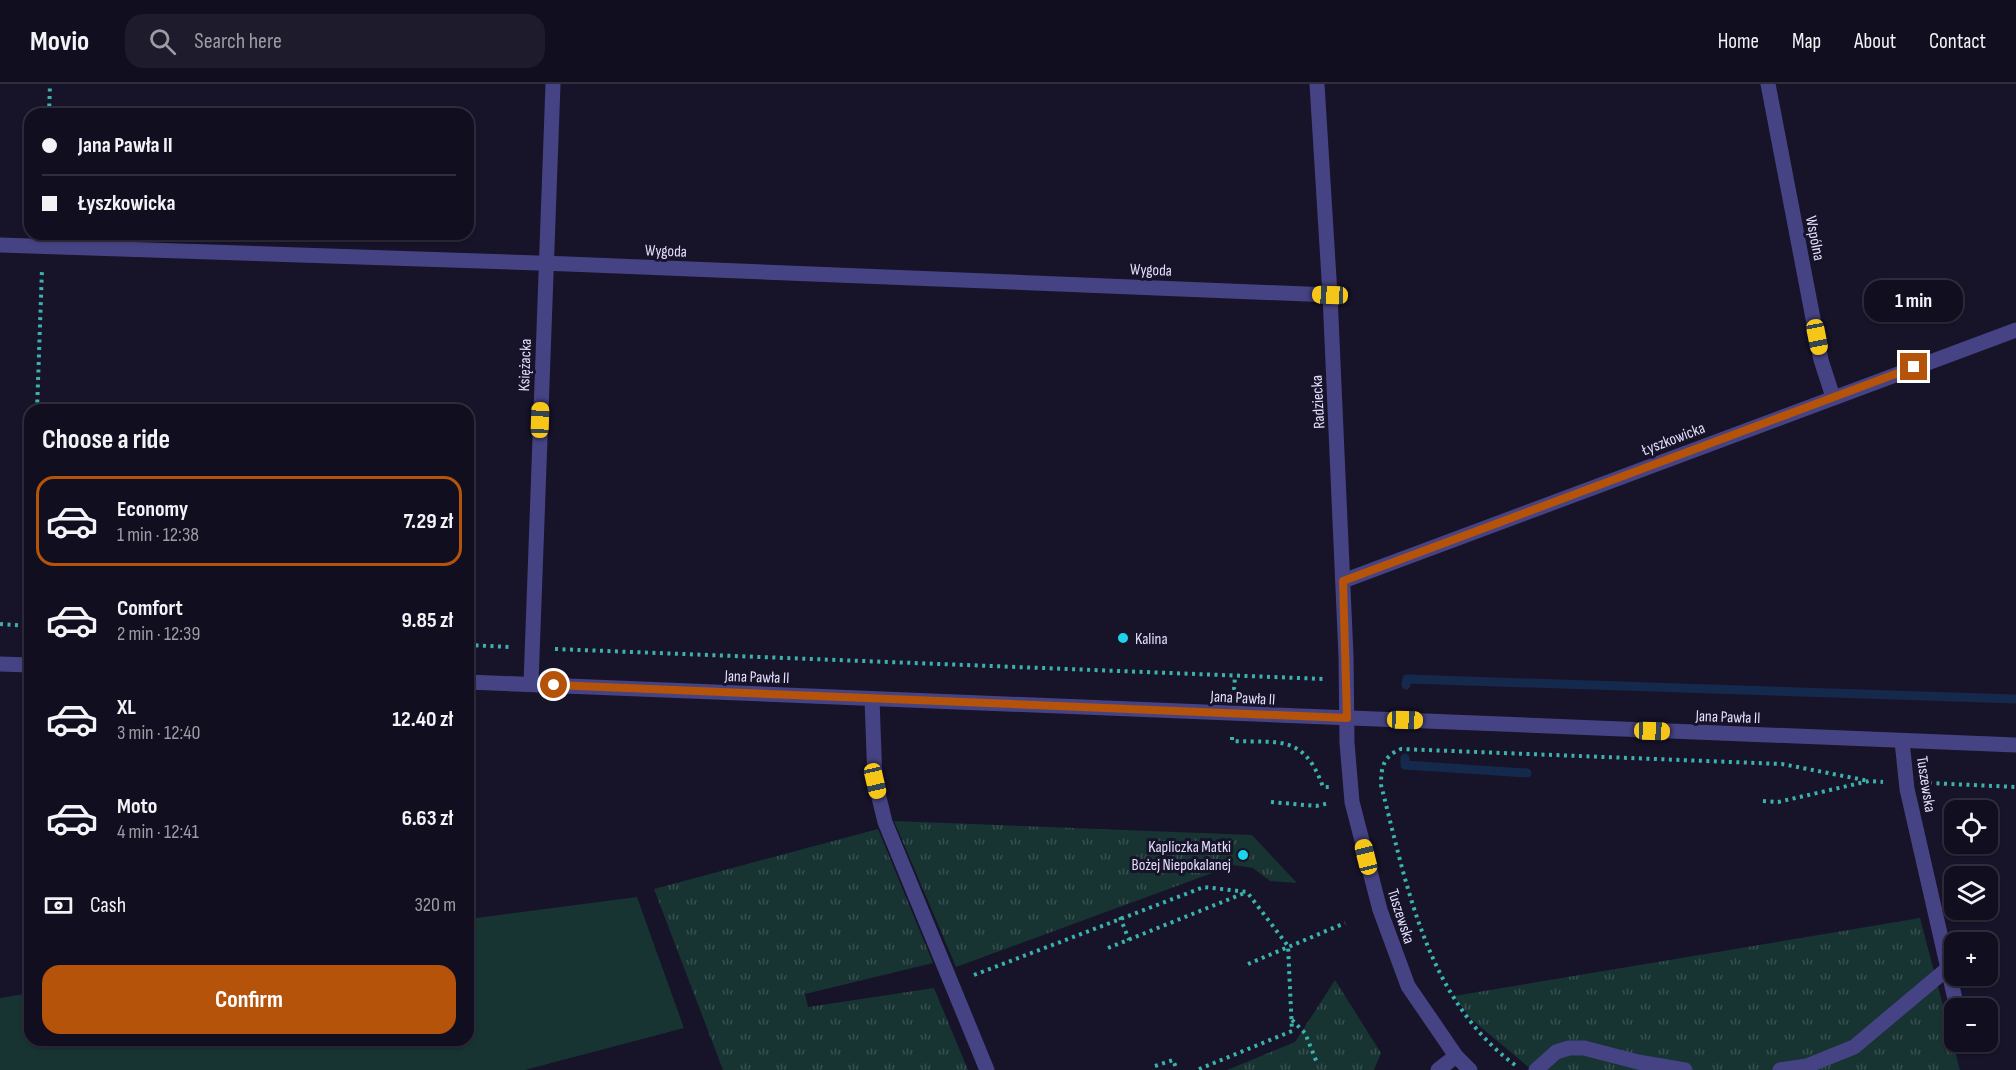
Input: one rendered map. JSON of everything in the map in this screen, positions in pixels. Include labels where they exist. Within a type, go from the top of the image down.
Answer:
[{"type":"street","name":"Księżacka","points":[[531,684],[553,84]]},
{"type":"street","name":"Radziecka","points":[[1317,84],[1330,295],[1347,718]]},
{"type":"street","name":"Wspólna","points":[[1768,84],[1821,360],[1833,397]]},
{"type":"street","name":"Wygoda","points":[[0,245],[1330,295]]},
{"type":"street","name":"Łyszkowicka","points":[[1343,581],[2016,330]]},
{"type":"street","points":[[0,664],[24,665]]},
{"type":"street","name":"Jana Pawła II","points":[[474,682],[2016,746]]},
{"type":"street","points":[[872,699],[875,781],[885,822],[987,1070]]},
{"type":"street","name":"Tuszewska","points":[[1347,718],[1350,787],[1380,910],[1408,986],[1456,1056],[1470,1070]]},
{"type":"street","name":"Tuszewska","points":[[1902,741],[1907,789],[1944,956]]},
{"type":"street","points":[[1780,1070],[1807,1066],[1854,1047],[1944,972]]},
{"type":"street","points":[[1536,1070],[1556,1052],[1569,1048],[1584,1048],[1638,1062],[1685,1070]]},
{"type":"street","points":[[1438,1070],[1456,1056]]},
{"type":"path","points":[[49,108],[50,84]]},
{"type":"path","points":[[38,404],[43,247]]},
{"type":"path","points":[[0,624],[24,626]]},
{"type":"path","points":[[474,645],[1346,680]]},
{"type":"path","points":[[1234,676],[1232,741],[1292,745],[1303,750],[1312,761],[1323,787],[1381,785]]},
{"type":"path","points":[[1522,1070],[1493,1047],[1467,1016],[1430,955],[1416,921],[1381,785],[1382,765],[1387,758],[1401,749],[1782,764],[1869,781]]},
{"type":"path","points":[[1271,802],[1316,806],[1332,802]]},
{"type":"path","points":[[953,984],[1120,917],[1203,887],[1247,892],[1288,946],[1292,1031],[1197,1070]]},
{"type":"path","points":[[1108,948],[1247,892]]},
{"type":"path","points":[[1120,917],[1129,939]]},
{"type":"path","points":[[1248,964],[1345,923]]},
{"type":"path","points":[[1291,1019],[1305,1033],[1317,1063]]},
{"type":"path","points":[[1155,1066],[1173,1060],[1177,1070]]},
{"type":"green space","points":[[894,821],[1252,835],[1297,883],[1270,881],[1253,868],[1234,865],[956,967]]},
{"type":"green space","points":[[878,829],[933,963],[805,994],[808,1007],[934,988],[968,1070],[723,1070],[654,889]]},
{"type":"green space","points":[[637,897],[684,1028],[525,1070],[0,1070],[0,998],[24,994],[24,1046],[474,1046],[474,918]]},
{"type":"green space","points":[[1920,918],[1944,1009],[1944,1052],[1955,1052],[1960,1070],[1532,1070],[1471,1019],[1454,996]]},
{"type":"green space","points":[[1335,980],[1381,1053],[1374,1070],[1227,1070],[1295,1042]]},
{"type":"waterway","points":[[1406,685],[1407,679],[2016,699]]},
{"type":"waterway","points":[[1405,758],[1405,765],[1527,773]]},
{"type":"place","name":"Kalina","points":[[1123,638]]},
{"type":"place","name":"Kapliczka Matki Bożej Niepokalanej","points":[[1243,855]]},
{"type":"route","points":[[554,685],[1247,716],[1347,718],[1343,581],[1914,367]]}]
